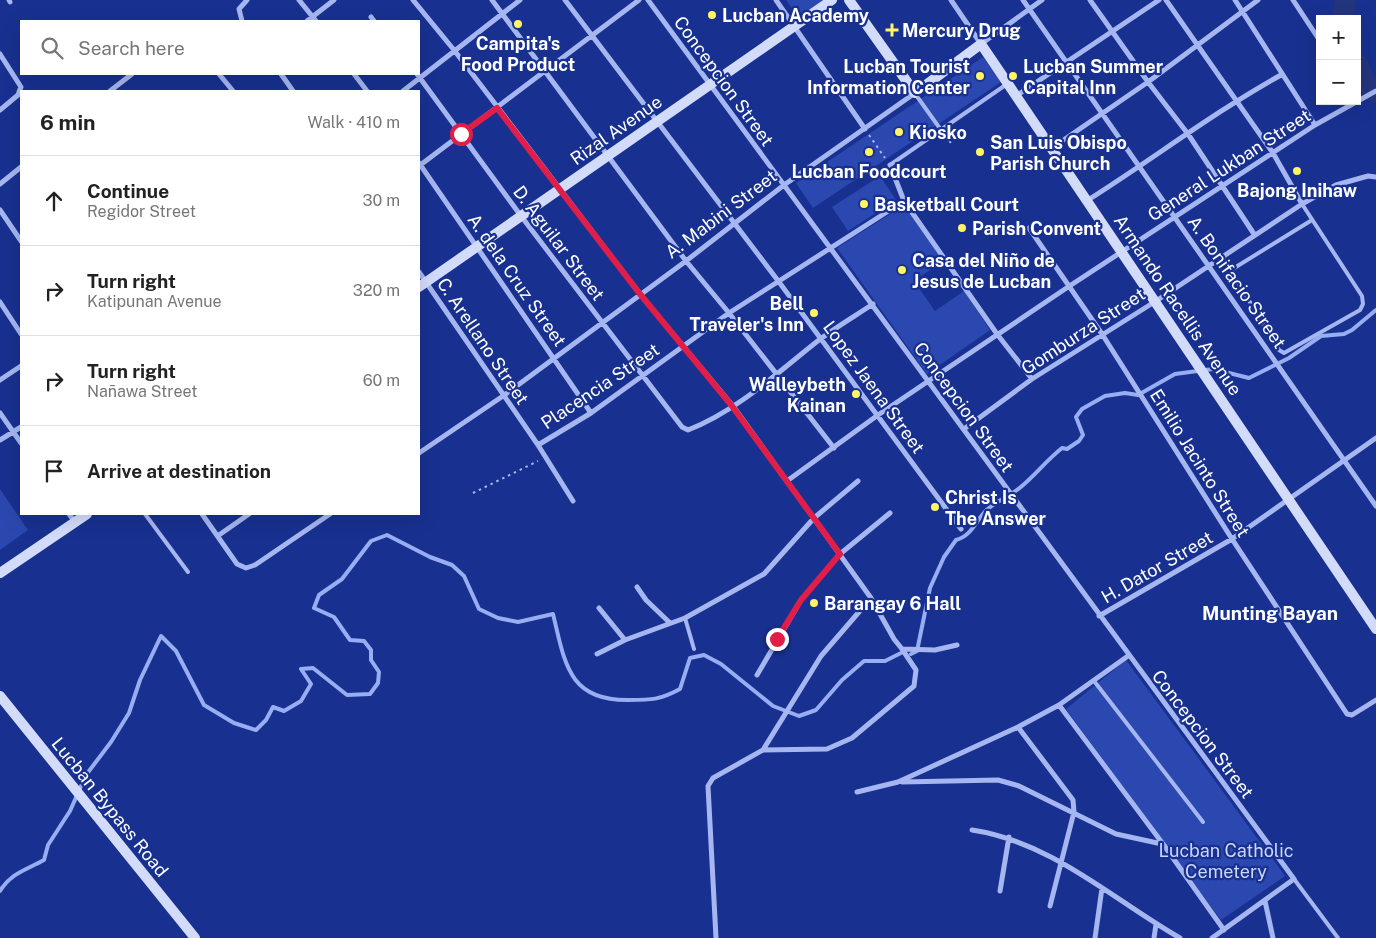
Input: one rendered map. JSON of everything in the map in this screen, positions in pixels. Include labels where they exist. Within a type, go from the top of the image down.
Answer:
[{"type":"main road","name":"Rizal Avenue","points":[[422,284],[832,0]]},
{"type":"main road","points":[[849,0],[915,93]]},
{"type":"main road","name":"A. Mabini Street","points":[[915,93],[981,44]]},
{"type":"main road","name":"Armando Racellis Avenue","points":[[981,44],[1376,629]]},
{"type":"main road","points":[[0,574],[72,518]]},
{"type":"main road","name":"Lucban Bypass Road","points":[[0,696],[195,938]]},
{"type":"street","points":[[242,20],[239,9],[246,0]]},
{"type":"street","points":[[299,0],[314,19],[334,0]]},
{"type":"street","points":[[413,0],[454,50],[640,294],[684,344],[732,406],[871,598],[894,639],[916,670],[914,686],[852,738],[827,749],[763,750]]},
{"type":"street","points":[[492,0],[686,261],[730,313],[834,448]]},
{"type":"street","points":[[420,75],[520,0]]},
{"type":"street","name":"Lopez Jaena Street","points":[[565,0],[656,122],[735,223],[961,529]]},
{"type":"street","points":[[420,164],[639,0]]},
{"type":"street","name":"Concepcion Street","points":[[648,0],[709,85],[873,304],[1128,656],[1294,879]]},
{"type":"street","points":[[776,0],[865,129]]},
{"type":"street","name":"Armando Racellis Avenue","points":[[951,0],[981,44]]},
{"type":"street","name":"A. Bonifacio Street","points":[[1023,0],[1376,506]]},
{"type":"street","name":"A. Mabini Street","points":[[981,44],[1042,0]]},
{"type":"street","points":[[1090,0],[1148,82],[1188,134],[1254,234]]},
{"type":"street","points":[[1016,96],[1159,0]]},
{"type":"street","points":[[1166,0],[1273,153],[1302,204]]},
{"type":"street","points":[[1235,0],[1281,75],[1315,125]]},
{"type":"street","points":[[1052,148],[1148,82],[1242,10],[1258,0]]},
{"type":"street","points":[[1293,0],[1316,35]]},
{"type":"street","points":[[0,54],[21,88],[20,90]]},
{"type":"street","points":[[111,90],[131,75]]},
{"type":"street","points":[[220,75],[232,90]]},
{"type":"street","points":[[282,75],[292,90]]},
{"type":"street","points":[[355,75],[366,90]]},
{"type":"street","points":[[1088,200],[1140,168],[1236,100],[1281,75]]},
{"type":"street","points":[[404,90],[418,76]]},
{"type":"street","name":"D. Aguilar Street","points":[[418,76],[521,216],[682,427],[688,430],[732,406]]},
{"type":"street","points":[[0,110],[18,95],[20,90]]},
{"type":"street","name":"General Lukban Street","points":[[787,482],[878,415],[929,383],[997,334],[1122,251],[1315,125],[1367,98],[1376,91]]},
{"type":"street","name":"A. Mabini Street","points":[[420,452],[503,396],[686,261],[784,185],[915,93]]},
{"type":"street","points":[[890,165],[904,201],[997,334],[1032,379]]},
{"type":"street","name":"A. dela Cruz Street","points":[[420,166],[554,357],[591,413]]},
{"type":"street","points":[[0,184],[20,168]]},
{"type":"street","name":"Gomburza Street","points":[[964,429],[1032,379],[1156,301],[1254,234],[1302,204],[1336,185],[1368,176],[1376,177]]},
{"type":"street","name":"Placencia Street","points":[[538,445],[591,413],[644,377],[684,344],[730,313],[904,201]]},
{"type":"street","points":[[0,210],[20,240]]},
{"type":"street","name":"Emilio Jacinto Street","points":[[1029,228],[1102,334],[1232,539],[1347,714],[1352,715],[1376,700]]},
{"type":"street","name":"C. Arellano Street","points":[[422,284],[538,445],[573,501]]},
{"type":"street","points":[[0,302],[20,332]]},
{"type":"street","points":[[732,406],[821,339],[873,304]]},
{"type":"street","points":[[0,380],[20,367]]},
{"type":"street","points":[[0,413],[20,441]]},
{"type":"street","points":[[0,440],[20,428]]},
{"type":"street","name":"H. Dator Street","points":[[1099,616],[1232,539],[1376,438]]},
{"type":"street","points":[[597,654],[625,640],[685,618],[764,574],[814,518],[858,481]]},
{"type":"street","points":[[757,676],[801,600],[840,554],[890,512]]},
{"type":"street","points":[[203,515],[219,536],[236,564],[246,568],[255,565],[329,515]]},
{"type":"street","points":[[219,536],[248,515]]},
{"type":"street","points":[[637,587],[646,600],[670,623]]},
{"type":"street","points":[[716,938],[708,786],[713,778],[763,750],[821,656],[871,598]]},
{"type":"street","points":[[598,608],[625,640]]},
{"type":"street","points":[[902,649],[915,651],[935,650],[957,644]]},
{"type":"street","points":[[858,792],[898,782],[1018,727],[1059,705],[1128,656]]},
{"type":"street","points":[[1059,705],[1163,844],[1224,930]]},
{"type":"street","points":[[1018,727],[1073,800],[1074,812],[1050,906]]},
{"type":"street","points":[[898,782],[998,780],[1019,786],[1116,834],[1163,844]]},
{"type":"street","points":[[972,830],[1009,837],[1042,850],[1180,938]]},
{"type":"street","points":[[1000,891],[1009,837]]},
{"type":"street","points":[[1212,938],[1294,879]]},
{"type":"street","points":[[1095,938],[1102,888]]},
{"type":"street","points":[[1265,901],[1273,938]]},
{"type":"street","points":[[1154,938],[1156,924]]},
{"type":"lane","points":[[890,165],[1008,84]]},
{"type":"lane","points":[[915,93],[941,130]]},
{"type":"lane","points":[[1222,256],[1279,350],[1284,353],[1360,310],[1363,304],[1362,296],[1302,204]]},
{"type":"lane","points":[[1231,270],[1312,220]]},
{"type":"lane","points":[[146,515],[188,572]]},
{"type":"lane","points":[[685,618],[694,649]]},
{"type":"lane","points":[[1094,681],[1203,822]]},
{"type":"lane","points":[[1294,879],[1338,938]]},
{"type":"path","points":[[865,129],[886,160]]},
{"type":"path","points":[[473,493],[501,481],[545,457]]},
{"type":"green space","points":[[786,0],[825,0],[799,18]]},
{"type":"green space","points":[[983,57],[1001,82],[813,208],[796,183]]},
{"type":"green space","name":"Basketball Court","points":[[880,176],[896,200],[848,231],[832,207]]},
{"type":"green space","points":[[904,205],[943,261],[914,281],[935,311],[964,291],[990,330],[927,374],[837,248]]},
{"type":"green space","points":[[0,489],[28,530],[0,550]]},
{"type":"green space","name":"Lucban Catholic Cemetery","points":[[1126,660],[1285,876],[1221,920],[1066,709]]},
{"type":"waterway","points":[[1343,15],[1345,0]]},
{"type":"waterway","points":[[1361,72],[1365,81],[1376,93]]},
{"type":"waterway","points":[[911,654],[917,651],[930,588],[944,557],[956,540],[967,534],[989,508],[1018,489],[1062,448],[1067,449],[1079,441],[1083,435],[1076,417],[1082,409],[1105,396],[1125,393],[1138,395],[1175,374],[1213,369],[1249,378],[1289,358],[1321,336],[1344,334],[1352,330],[1376,310]]},
{"type":"waterway","points":[[0,891],[14,876],[44,860],[48,845],[70,811],[86,775],[111,742],[129,713],[140,680],[161,636],[176,651],[204,705],[234,723],[256,730],[266,720],[273,707],[284,711],[301,701],[311,684],[301,669],[313,668],[347,695],[370,694],[378,683],[379,672],[371,660],[371,650],[364,641],[350,640],[334,617],[314,608],[319,595],[342,579],[371,541],[387,535],[430,557],[452,565],[464,576],[479,609],[498,618],[518,622],[553,614],[561,648],[573,676],[581,686],[593,694],[609,699],[650,699],[673,693],[680,689],[690,658],[704,655],[721,664],[773,706],[799,716],[816,710],[842,680],[864,661],[885,661],[901,653]]},
{"type":"place","name":"Lucban Academy","points":[[712,15]]},
{"type":"place","name":"Campita's Food Product","points":[[518,24]]},
{"type":"place","name":"Mercury Drug","points":[[892,30]]},
{"type":"place","name":"Lucban Tourist Information Center","points":[[980,76]]},
{"type":"place","name":"Lucban Summer Capital Inn","points":[[1013,76]]},
{"type":"place","name":"Kiosko","points":[[899,132]]},
{"type":"place","name":"Lucban Foodcourt","points":[[869,152]]},
{"type":"place","name":"San Luis Obispo Parish Church","points":[[980,152]]},
{"type":"place","name":"Bajong Inihaw","points":[[1297,171]]},
{"type":"place","name":"Basketball Court","points":[[864,204]]},
{"type":"place","name":"Parish Convent","points":[[962,228]]},
{"type":"place","name":"Casa del Niño de Jesus de Lucban","points":[[902,270]]},
{"type":"place","name":"Bell Traveler's Inn","points":[[814,313]]},
{"type":"place","name":"Walleybeth Kainan","points":[[856,394]]},
{"type":"place","name":"Christ Is The Answer","points":[[935,507]]},
{"type":"place","name":"Barangay 6 Hall","points":[[814,603]]},
{"type":"district","name":"Munting Bayan","points":[[1270,613]]},
{"type":"route","points":[[461,134],[497,108],[640,294],[684,344],[732,406],[840,554],[801,600],[777,639]]}]
